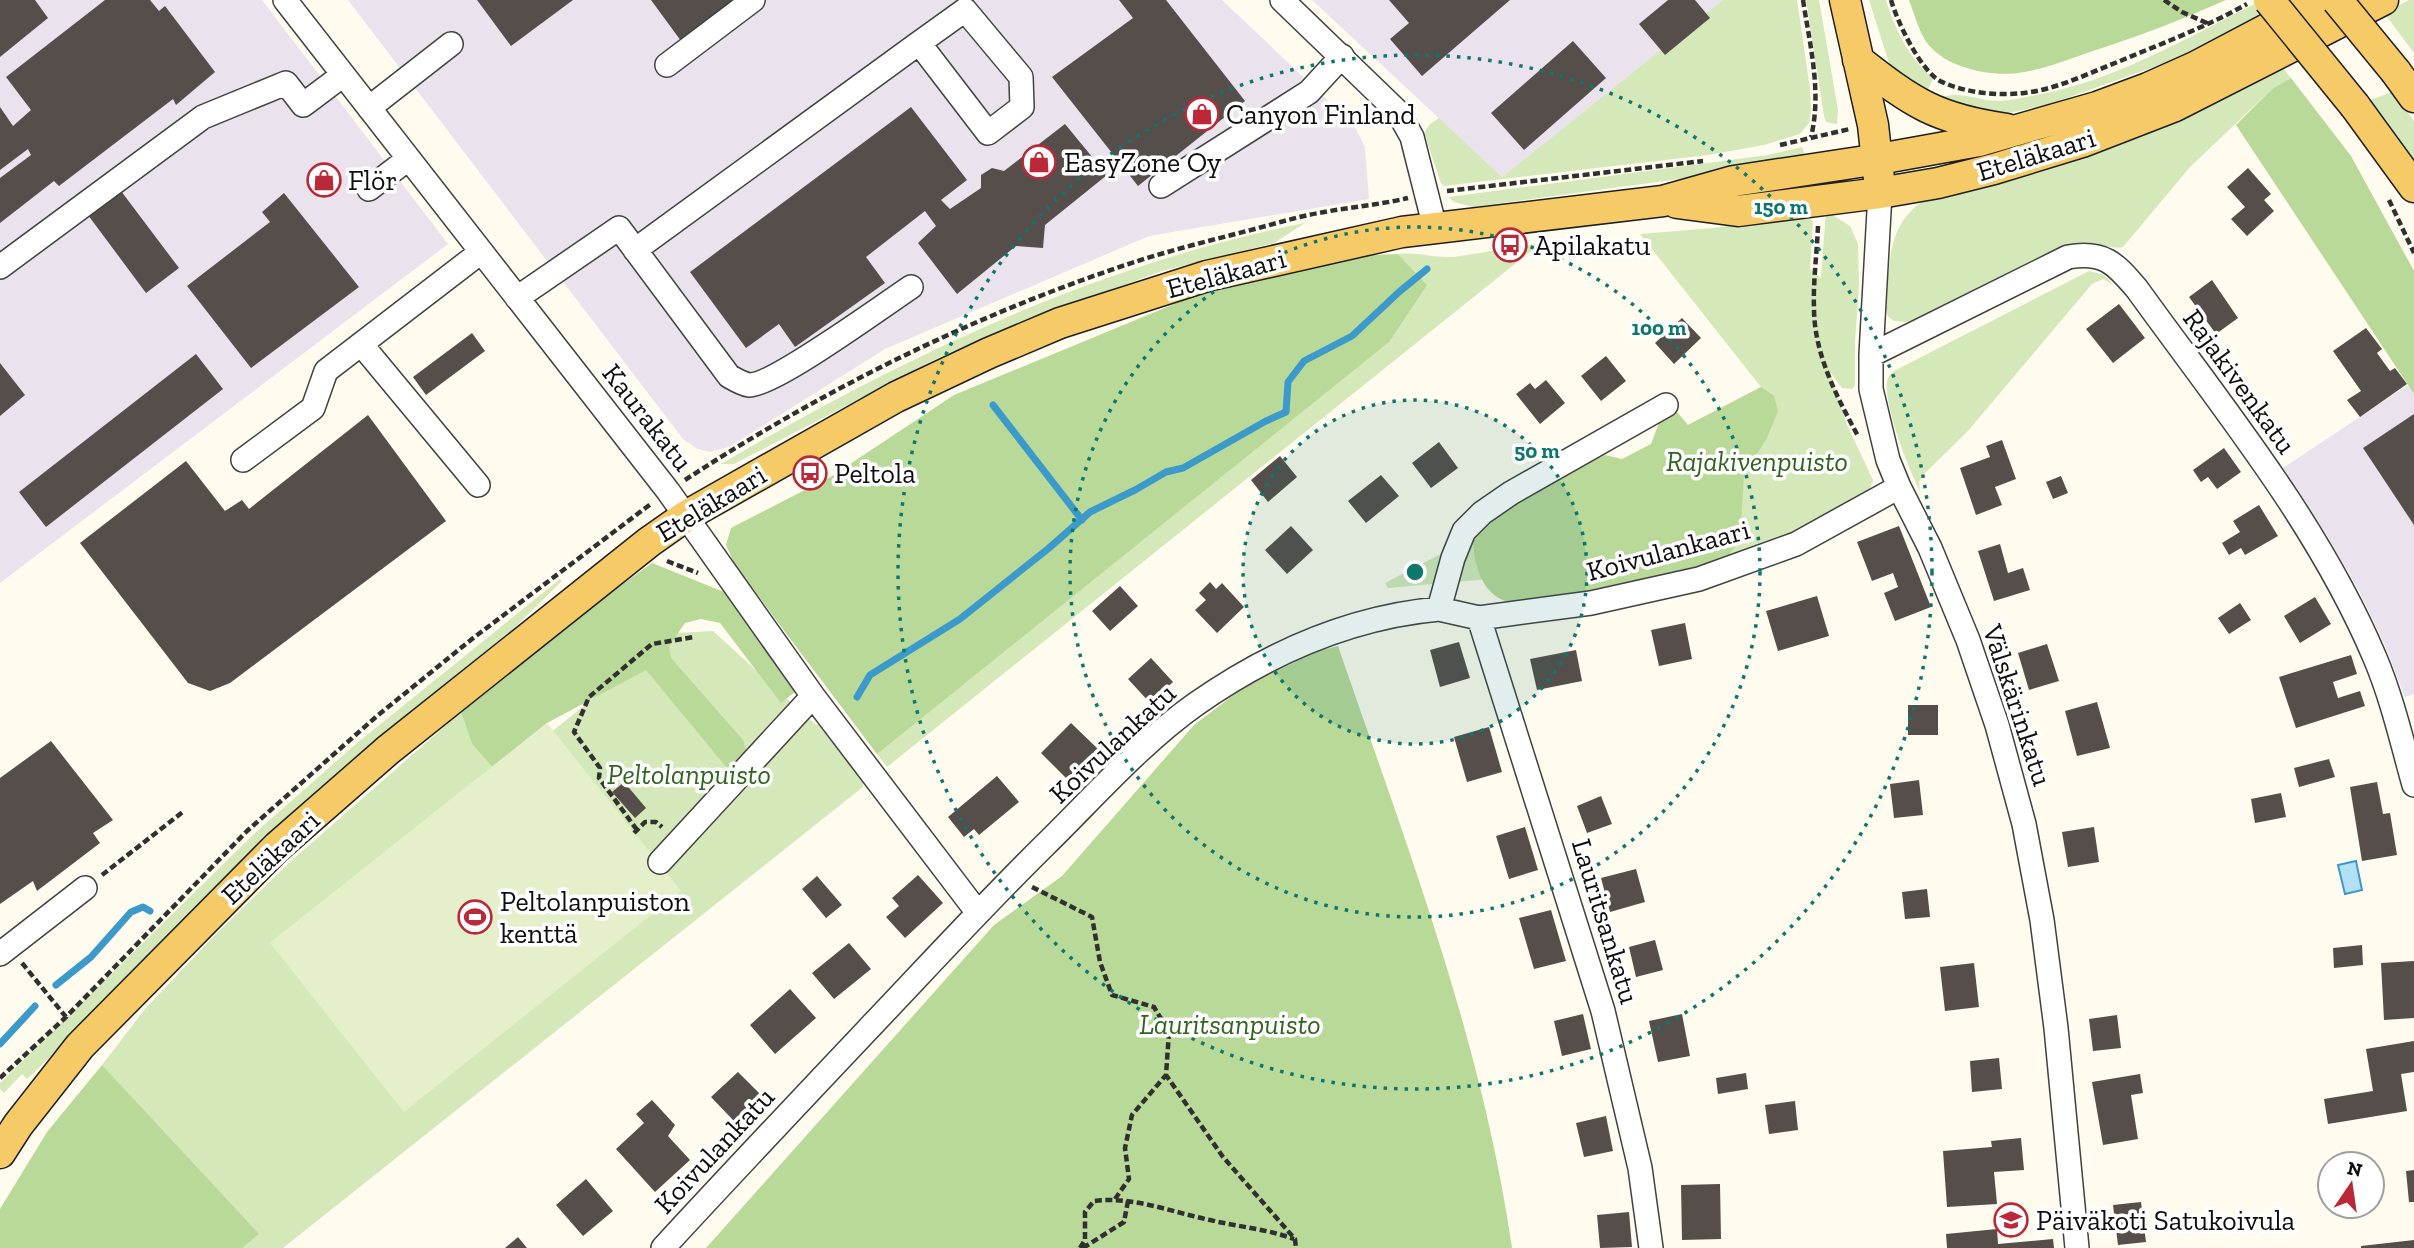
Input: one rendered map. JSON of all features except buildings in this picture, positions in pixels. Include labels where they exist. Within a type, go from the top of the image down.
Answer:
[{"type":"main road","points":[[1845,0],[1879,159],[1880,193]]},
{"type":"main road","points":[[2269,0],[2355,106],[2414,187]]},
{"type":"main road","name":"Eteläkaari","points":[[0,1153],[18,1125],[80,1045],[277,847],[398,742],[649,542],[686,516],[896,397],[1060,323],[1207,276],[1322,249],[1435,228],[1663,201],[1734,181],[1879,159],[1979,141],[2018,131],[2148,88],[2195,67],[2322,0]]},
{"type":"main road","points":[[2337,0],[2414,96]]},
{"type":"main road","name":"Eteläkaari","points":[[1663,201],[1738,211],[1880,193],[1994,169],[2175,107],[2383,0]]},
{"type":"main road","points":[[1858,60],[1901,94],[1924,108],[1974,124],[2018,131]]},
{"type":"street","name":"Kaurakatu","points":[[285,0],[668,491],[813,696],[978,913]]},
{"type":"street","points":[[667,65],[753,0]]},
{"type":"street","points":[[1282,0],[1398,112],[1412,137],[1435,228]]},
{"type":"street","points":[[635,250],[919,43],[965,10],[1021,77],[1021,107],[988,133],[919,43]]},
{"type":"street","points":[[369,108],[450,44]]},
{"type":"street","points":[[1161,186],[1309,92],[1342,56]]},
{"type":"street","points":[[0,267],[204,117],[286,83],[303,105],[343,75]]},
{"type":"street","points":[[369,189],[408,159]]},
{"type":"street","name":"Välskärinkatu","points":[[1880,193],[1871,389],[1888,460],[1930,548],[1968,640],[1997,725],[2024,824],[2049,974],[2077,1248]]},
{"type":"street","points":[[517,298],[619,228],[729,376],[748,385],[765,381],[803,359],[911,287]]},
{"type":"street","points":[[243,460],[313,408],[326,371],[481,253]]},
{"type":"street","name":"Rajakivenkatu","points":[[1871,355],[2068,257],[2100,257],[2119,267],[2145,299],[2310,532],[2375,659],[2414,785]]},
{"type":"street","points":[[361,344],[478,485]]},
{"type":"street","points":[[1439,609],[1453,558],[1464,531],[1482,513],[1511,493],[1666,405]]},
{"type":"street","name":"Koivulankaari","points":[[1439,609],[1479,618],[1591,603],[1699,579],[1796,544],[1899,487]]},
{"type":"street","name":"Koivulankatu","points":[[663,1248],[1013,877],[1156,737],[1194,705],[1231,681],[1319,636],[1357,623],[1439,609]]},
{"type":"street","name":"Lauritsankatu","points":[[1479,618],[1603,1011],[1640,1168],[1651,1248]]},
{"type":"street","points":[[660,862],[813,696]]},
{"type":"street","points":[[5,951],[85,888]]},
{"type":"path","points":[[1803,0],[1815,78],[1816,116],[1810,138]]},
{"type":"path","points":[[1891,0],[1897,20],[1913,50],[1938,80],[1990,94],[2024,93],[2062,85],[2210,24],[2254,0]]},
{"type":"path","points":[[2164,0],[2182,12],[2210,24]]},
{"type":"path","points":[[1771,148],[1832,132]]},
{"type":"path","points":[[0,1078],[66,1017],[247,831],[377,716],[472,639],[668,491],[721,456],[835,390],[934,341],[1106,271],[1219,238],[1318,213],[1428,194],[1703,160]]},
{"type":"path","points":[[1819,214],[1814,309],[1819,345],[1838,399],[1865,451],[1888,460]]},
{"type":"path","points":[[678,842],[656,822],[645,822],[636,832],[599,778],[600,768],[574,732],[589,697],[652,645],[694,637]]},
{"type":"path","points":[[85,888],[184,811]]},
{"type":"path","points":[[1013,877],[1092,917],[1101,962],[1112,995],[1154,1007],[1168,1032],[1166,1075],[1223,1157],[1295,1239],[1296,1248]]},
{"type":"path","points":[[5,951],[66,1017]]},
{"type":"path","points":[[1115,1199],[1129,1179],[1125,1148],[1132,1115],[1166,1075]]},
{"type":"path","points":[[1081,1248],[1085,1240],[1085,1213],[1094,1201],[1115,1199],[1247,1228],[1273,1231],[1295,1239]]},
{"type":"path","points":[[1081,1248],[1124,1222],[1128,1201]]},
{"type":"shaded area","points":[[0,0],[262,0],[448,244],[0,583]]},
{"type":"shaded area","points":[[348,0],[1222,0],[1354,125],[1365,147],[1369,199],[1149,236],[885,349],[729,447],[709,452],[696,448],[683,439]]},
{"type":"shaded area","points":[[1312,0],[1723,0],[1502,177]]},
{"type":"shaded area","points":[[2408,385],[2414,394],[2414,694],[2405,697],[2384,643],[2359,591],[2327,535],[2283,468]]},
{"type":"green space","points":[[1723,0],[1797,0],[1811,113],[1809,123],[1800,134],[1764,145],[1708,155],[1444,186],[1441,183],[1424,133],[1430,124],[1439,118],[1502,177]]},
{"type":"green space","points":[[1806,0],[1819,0],[1838,110],[1837,124],[1826,122],[1824,116]]},
{"type":"green space","points":[[1869,0],[1886,0],[1904,43],[1933,79],[1924,97],[1895,74],[1890,66]]},
{"type":"green space","points":[[1909,0],[2226,0],[2159,28],[2063,61],[2036,70],[2006,74],[1967,68],[1943,57],[1925,40]]},
{"type":"green space","points":[[2263,0],[2293,0],[2229,35],[2176,59],[2050,104],[2000,115],[1937,100],[1959,95],[2005,100],[2075,86],[2130,66]]},
{"type":"green space","points":[[2414,0],[2414,53],[2384,13]]},
{"type":"green space","points":[[2282,67],[2291,78],[2273,88],[2190,167],[2123,247],[2076,243],[1938,313],[1907,322],[1894,321],[1888,317],[1886,309],[1893,244],[1905,218],[1932,195]]},
{"type":"green space","points":[[2291,78],[2351,156],[2414,271],[2414,394],[2236,125],[2273,88]]},
{"type":"green space","points":[[2392,92],[2414,121],[2414,161],[2370,100]]},
{"type":"green space","points":[[1802,147],[1806,158],[1775,166],[1473,207],[1454,202],[1449,197],[1768,155]]},
{"type":"green space","name":"Rajakivenpuisto","points":[[1826,211],[1850,226],[1858,244],[1855,386],[1852,389],[1842,388],[1830,372],[1847,425],[1873,480],[1870,489],[1815,523],[1726,558],[1388,588],[1385,583],[1761,387],[1640,234],[1804,216],[1813,221],[1810,269],[1821,278]]},
{"type":"green space","points":[[1305,223],[1274,243],[1162,271],[940,357],[734,464],[721,464],[860,387],[1003,319],[1152,263]]},
{"type":"green space","points":[[1541,243],[887,767],[770,612],[1427,285],[1398,254],[1454,257]]},
{"type":"green space","points":[[1398,254],[1427,285],[1389,342],[877,754],[735,565],[726,545],[731,528],[832,476],[954,395],[1213,288],[1349,256]]},
{"type":"green space","points":[[2089,271],[2104,275],[2114,285],[2103,279],[2092,284],[1967,432],[1924,474],[1919,482],[1920,491],[1893,422],[1887,393],[1890,375]]},
{"type":"green space","points":[[1761,387],[1774,396],[1778,411],[1767,438],[1744,475],[1741,524],[1734,548],[1726,558],[1628,584],[1532,602],[1517,603],[1500,599],[1486,586],[1477,567],[1473,537],[1501,513],[1553,481],[1605,455],[1622,459],[1651,444],[1659,423],[1677,412],[1688,425]]},
{"type":"green space","points":[[652,563],[724,592],[796,691],[781,703],[720,623],[701,619],[685,623],[669,646],[671,658],[743,740],[746,751],[727,768],[646,670],[547,723],[492,767],[472,744],[461,712],[601,600]]},
{"type":"green space","points":[[560,579],[562,581],[503,639],[333,782],[226,877],[104,1005],[27,1079],[22,1074],[4,1093],[0,1089],[0,1083],[255,833],[357,743]]},
{"type":"green space","name":"Peltolanpuisto","points":[[713,631],[816,725],[819,723],[864,779],[863,787],[283,1248],[65,1248],[152,1120],[102,1065],[145,1009],[215,935],[290,862],[461,712],[472,744],[492,767],[270,943],[384,866],[675,633]]},
{"type":"green space","name":"Lauritsanpuisto","points":[[1338,646],[1415,869],[1462,1018],[1499,1171],[1512,1248],[706,1248],[994,925],[1062,876],[1194,725],[1248,684],[1319,651]]},
{"type":"green space","name":"Peltolanpuiston kenttä","points":[[547,723],[681,891],[404,1112],[270,943]]},
{"type":"green space","points":[[102,1065],[259,1234],[242,1248],[0,1248],[0,1209],[47,1132]]},
{"type":"water","points":[[2356,861],[2362,890],[2345,894],[2338,865]]},
{"type":"waterway","points":[[857,697],[870,675],[960,619],[1090,512],[1166,472],[1183,468],[1286,412],[1288,382],[1304,361],[1352,336],[1427,269]]},
{"type":"waterway","points":[[993,405],[1082,520]]},
{"type":"waterway","points":[[56,985],[91,957],[131,912],[143,907],[150,911]]},
{"type":"waterway","points":[[0,1044],[35,1006]]},
{"type":"place","name":"Canyon Finland","points":[[1202,114]]},
{"type":"place","name":"EasyZone Oy","points":[[1039,162]]},
{"type":"place","name":"Flör","points":[[324,180]]},
{"type":"place","name":"Apilakatu","points":[[1510,245]]},
{"type":"place","name":"Peltola","points":[[810,473]]},
{"type":"place","name":"Peltolanpuiston kenttä","points":[[475,917]]},
{"type":"place","name":"Päiväkoti Satukoivula","points":[[2011,1220]]}]
